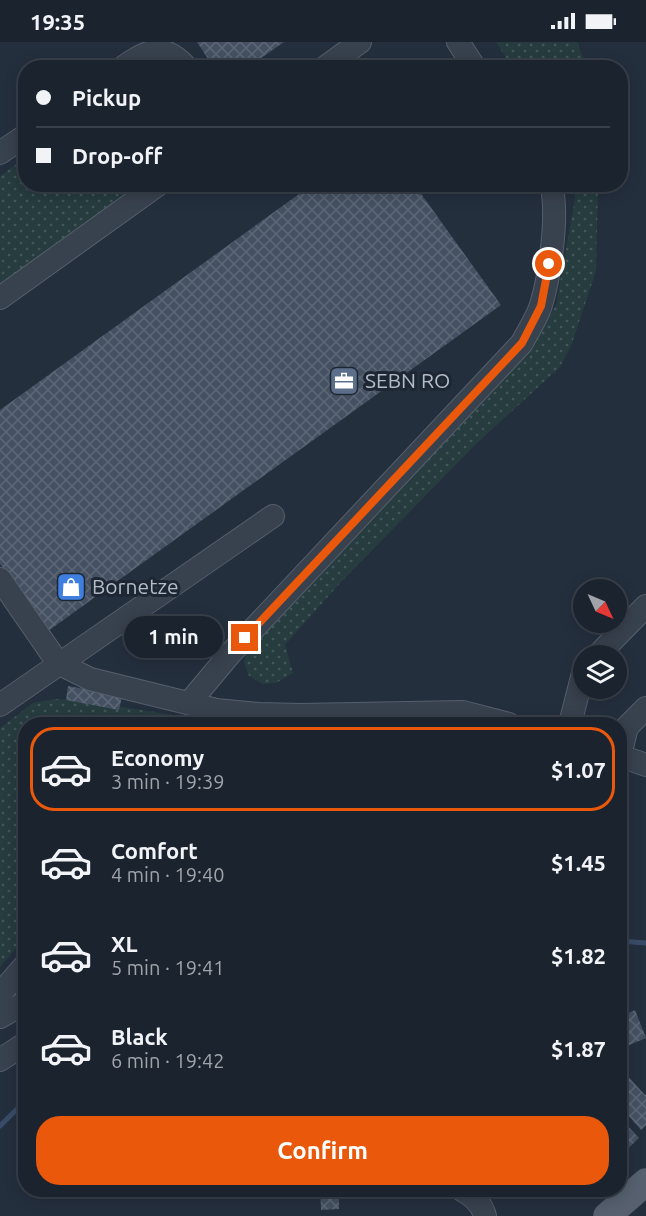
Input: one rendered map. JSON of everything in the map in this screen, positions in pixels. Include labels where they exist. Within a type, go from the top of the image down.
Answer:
[{"type":"main road","points":[[607,1216],[646,1182]]},
{"type":"street","points":[[335,60],[360,42]]},
{"type":"street","points":[[458,42],[470,60]]},
{"type":"street","points":[[133,60],[149,49],[159,47],[170,49],[182,60]]},
{"type":"street","points":[[0,153],[18,141]]},
{"type":"street","points":[[0,298],[148,192]]},
{"type":"street","points":[[189,703],[230,654],[522,343],[541,306],[549,264],[555,200],[553,192]]},
{"type":"street","points":[[0,705],[273,516]]},
{"type":"street","points":[[0,579],[58,663],[90,679],[246,717]]},
{"type":"street","points":[[608,645],[646,606]]},
{"type":"street","points":[[572,717],[576,699]]},
{"type":"street","points":[[627,727],[646,708]]},
{"type":"street","points":[[284,717],[462,712],[482,717]]},
{"type":"street","points":[[627,758],[646,765]]},
{"type":"street","points":[[0,994],[18,973]]},
{"type":"street","points":[[0,1017],[18,1007]]},
{"type":"street","points":[[0,1060],[18,1048]]},
{"type":"street","points":[[474,1197],[483,1209],[485,1216]]},
{"type":"green space","points":[[496,42],[577,42],[584,60],[508,60]]},
{"type":"green space","points":[[18,163],[18,192],[137,192],[0,290],[0,176]]},
{"type":"green space","points":[[574,192],[598,192],[596,271],[571,346],[560,367],[476,444],[341,582],[285,645],[293,673],[276,683],[263,684],[249,676],[244,661],[250,640],[533,345],[556,305]]},
{"type":"green space","points":[[55,699],[85,701],[186,717],[18,717],[18,946],[0,967],[0,728],[33,703]]},
{"type":"building","points":[[197,42],[284,42],[258,60],[209,60]]},
{"type":"building","points":[[302,192],[420,192],[501,305],[48,631],[0,564],[0,410]]},
{"type":"building","points":[[68,686],[122,696],[119,710],[66,700]]},
{"type":"building","points":[[635,1010],[646,1038],[627,1046],[627,1014]]},
{"type":"building","points":[[627,1075],[646,1094],[646,1125],[641,1130],[627,1114]]},
{"type":"building","points":[[627,1125],[639,1138],[627,1149]]},
{"type":"building","points":[[320,1197],[339,1197],[339,1209],[321,1210]]},
{"type":"waterway","points":[[627,942],[646,943]]},
{"type":"waterway","points":[[0,1126],[18,1108]]},
{"type":"place","name":"SEBN RO","points":[[344,381]]},
{"type":"place","name":"Bornetze","points":[[71,587]]},
{"type":"route","points":[[245,638],[522,343],[541,306],[549,264]]}]
